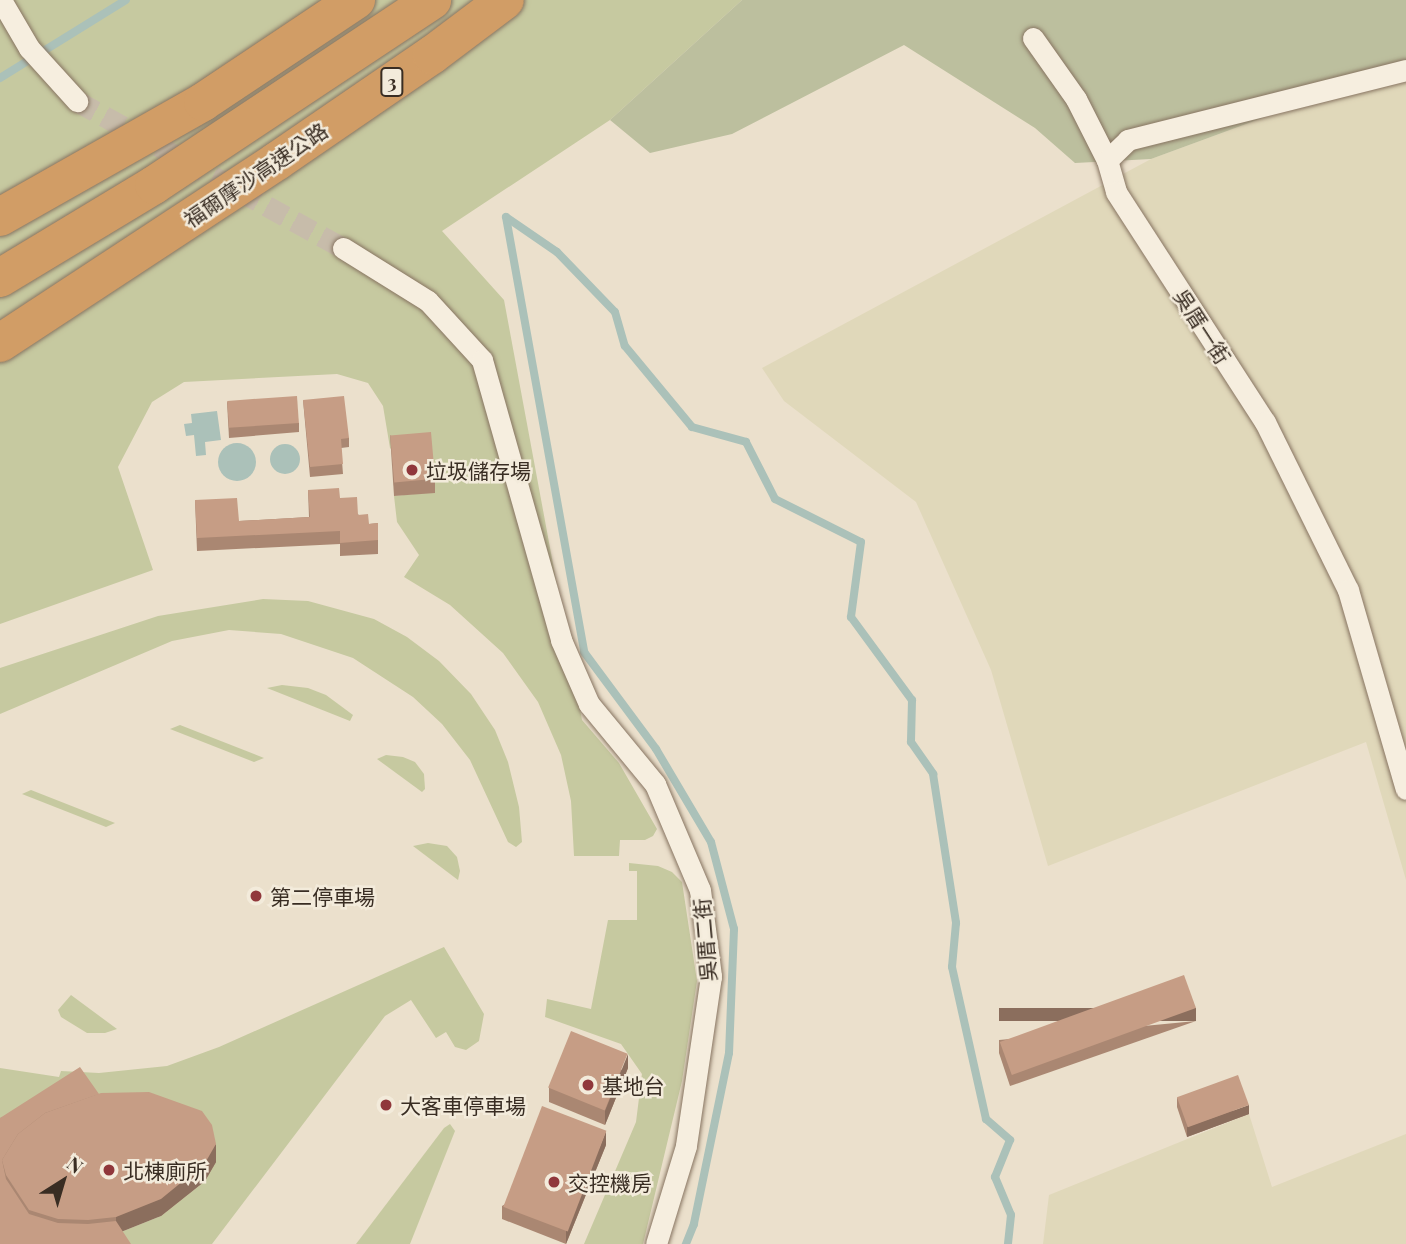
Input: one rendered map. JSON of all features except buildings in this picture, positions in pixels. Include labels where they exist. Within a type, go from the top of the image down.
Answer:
[{"type":"highway","points":[[0,217],[203,102],[356,0]]},
{"type":"highway","name":"3","points":[[0,278],[154,185],[432,0]]},
{"type":"highway","name":"福爾摩沙高速公路","points":[[0,343],[277,161],[432,55],[505,0]]},
{"type":"street","points":[[1,0],[29,48],[77,101]]},
{"type":"street","name":"吳厝一街","points":[[1033,38],[1076,99],[1107,160],[1116,192],[1265,422],[1348,590],[1406,789]]},
{"type":"street","points":[[1107,160],[1128,139],[1406,70]]},
{"type":"street","name":"吳厝二街","points":[[343,248],[428,301],[482,360],[561,640],[589,704],[655,784],[701,890],[711,976],[686,1146],[656,1244]]},
{"type":"shaded area","points":[[1406,65],[1406,880],[1366,742],[1048,866],[991,670],[916,502],[784,401],[762,368],[1151,159]]},
{"type":"shaded area","points":[[1249,1114],[1272,1187],[1406,1134],[1406,1244],[1043,1244],[1049,1195]]},
{"type":"green space","points":[[0,0],[742,0],[610,120],[442,231],[504,300],[582,720],[619,763],[657,829],[653,836],[645,840],[620,840],[619,856],[574,856],[571,801],[561,755],[538,702],[503,653],[450,605],[404,577],[419,555],[397,522],[394,496],[434,492],[390,448],[383,406],[368,383],[337,374],[184,382],[152,402],[118,467],[153,570],[0,624]]},
{"type":"green space","points":[[742,0],[1406,0],[1406,65],[1151,159],[1075,163],[1035,128],[904,45],[732,134],[650,153],[610,120]]},
{"type":"green space","points":[[263,599],[308,601],[374,619],[407,637],[439,661],[471,694],[495,730],[508,762],[519,807],[522,842],[516,847],[508,842],[470,760],[442,724],[413,697],[353,658],[281,634],[229,630],[172,641],[0,714],[0,668],[158,616]]},
{"type":"green space","points":[[282,685],[308,688],[326,695],[353,715],[350,721],[267,688]]},
{"type":"green space","points":[[180,725],[264,758],[254,762],[170,729]]},
{"type":"green space","points":[[386,755],[415,762],[424,774],[425,789],[422,792],[377,759]]},
{"type":"green space","points":[[31,790],[115,823],[106,827],[22,794]]},
{"type":"green space","points":[[428,843],[447,846],[457,857],[460,871],[458,880],[413,846]]},
{"type":"green space","points":[[629,863],[658,866],[672,872],[682,882],[697,981],[682,1081],[643,1244],[584,1244],[636,1122],[642,1074],[621,1044],[545,1017],[547,999],[591,1009],[608,920],[637,920],[637,871],[629,871]]},
{"type":"green space","points":[[444,947],[484,1014],[479,1041],[466,1050],[455,1047],[446,1032],[436,1038],[411,1000],[385,1016],[212,1244],[122,1244],[116,1234],[161,1216],[205,1181],[0,1132],[0,1068],[59,1077],[61,1071],[99,1073],[167,1066],[219,1047]]},
{"type":"green space","points":[[71,995],[117,1029],[105,1033],[87,1033],[61,1017],[58,1010]]},
{"type":"green space","points":[[450,1124],[455,1131],[410,1244],[356,1244],[444,1128]]},
{"type":"water","points":[[217,411],[221,440],[205,442],[206,455],[196,456],[194,435],[186,436],[184,424],[192,423],[191,414]]},
{"type":"water","points":[[237,443],[251,448],[256,462],[251,476],[237,481],[223,476],[218,462],[223,448]]},
{"type":"water","points":[[285,444],[296,448],[300,459],[296,470],[285,474],[274,470],[270,459],[274,448]]},
{"type":"waterway","points":[[0,78],[126,0]]},
{"type":"waterway","points":[[506,217],[557,252],[615,312],[625,346],[692,427],[746,442],[775,499],[861,542],[851,617],[912,700],[911,742],[933,774],[956,923],[952,967],[986,1119],[1010,1140],[995,1177],[1011,1215],[1008,1244]]},
{"type":"waterway","points":[[506,217],[584,652],[656,749],[711,842],[734,929],[729,1053],[694,1224],[686,1244]]},
{"type":"tunnel","points":[[77,101],[343,248]]},
{"type":"place","name":"垃圾儲存場","points":[[412,470]]},
{"type":"place","name":"第二停車場","points":[[256,896]]},
{"type":"place","name":"基地台","points":[[588,1085]]},
{"type":"place","name":"大客車停車場","points":[[386,1105]]},
{"type":"place","name":"北棟廁所","points":[[109,1170]]},
{"type":"place","name":"交控機房","points":[[554,1182]]}]
